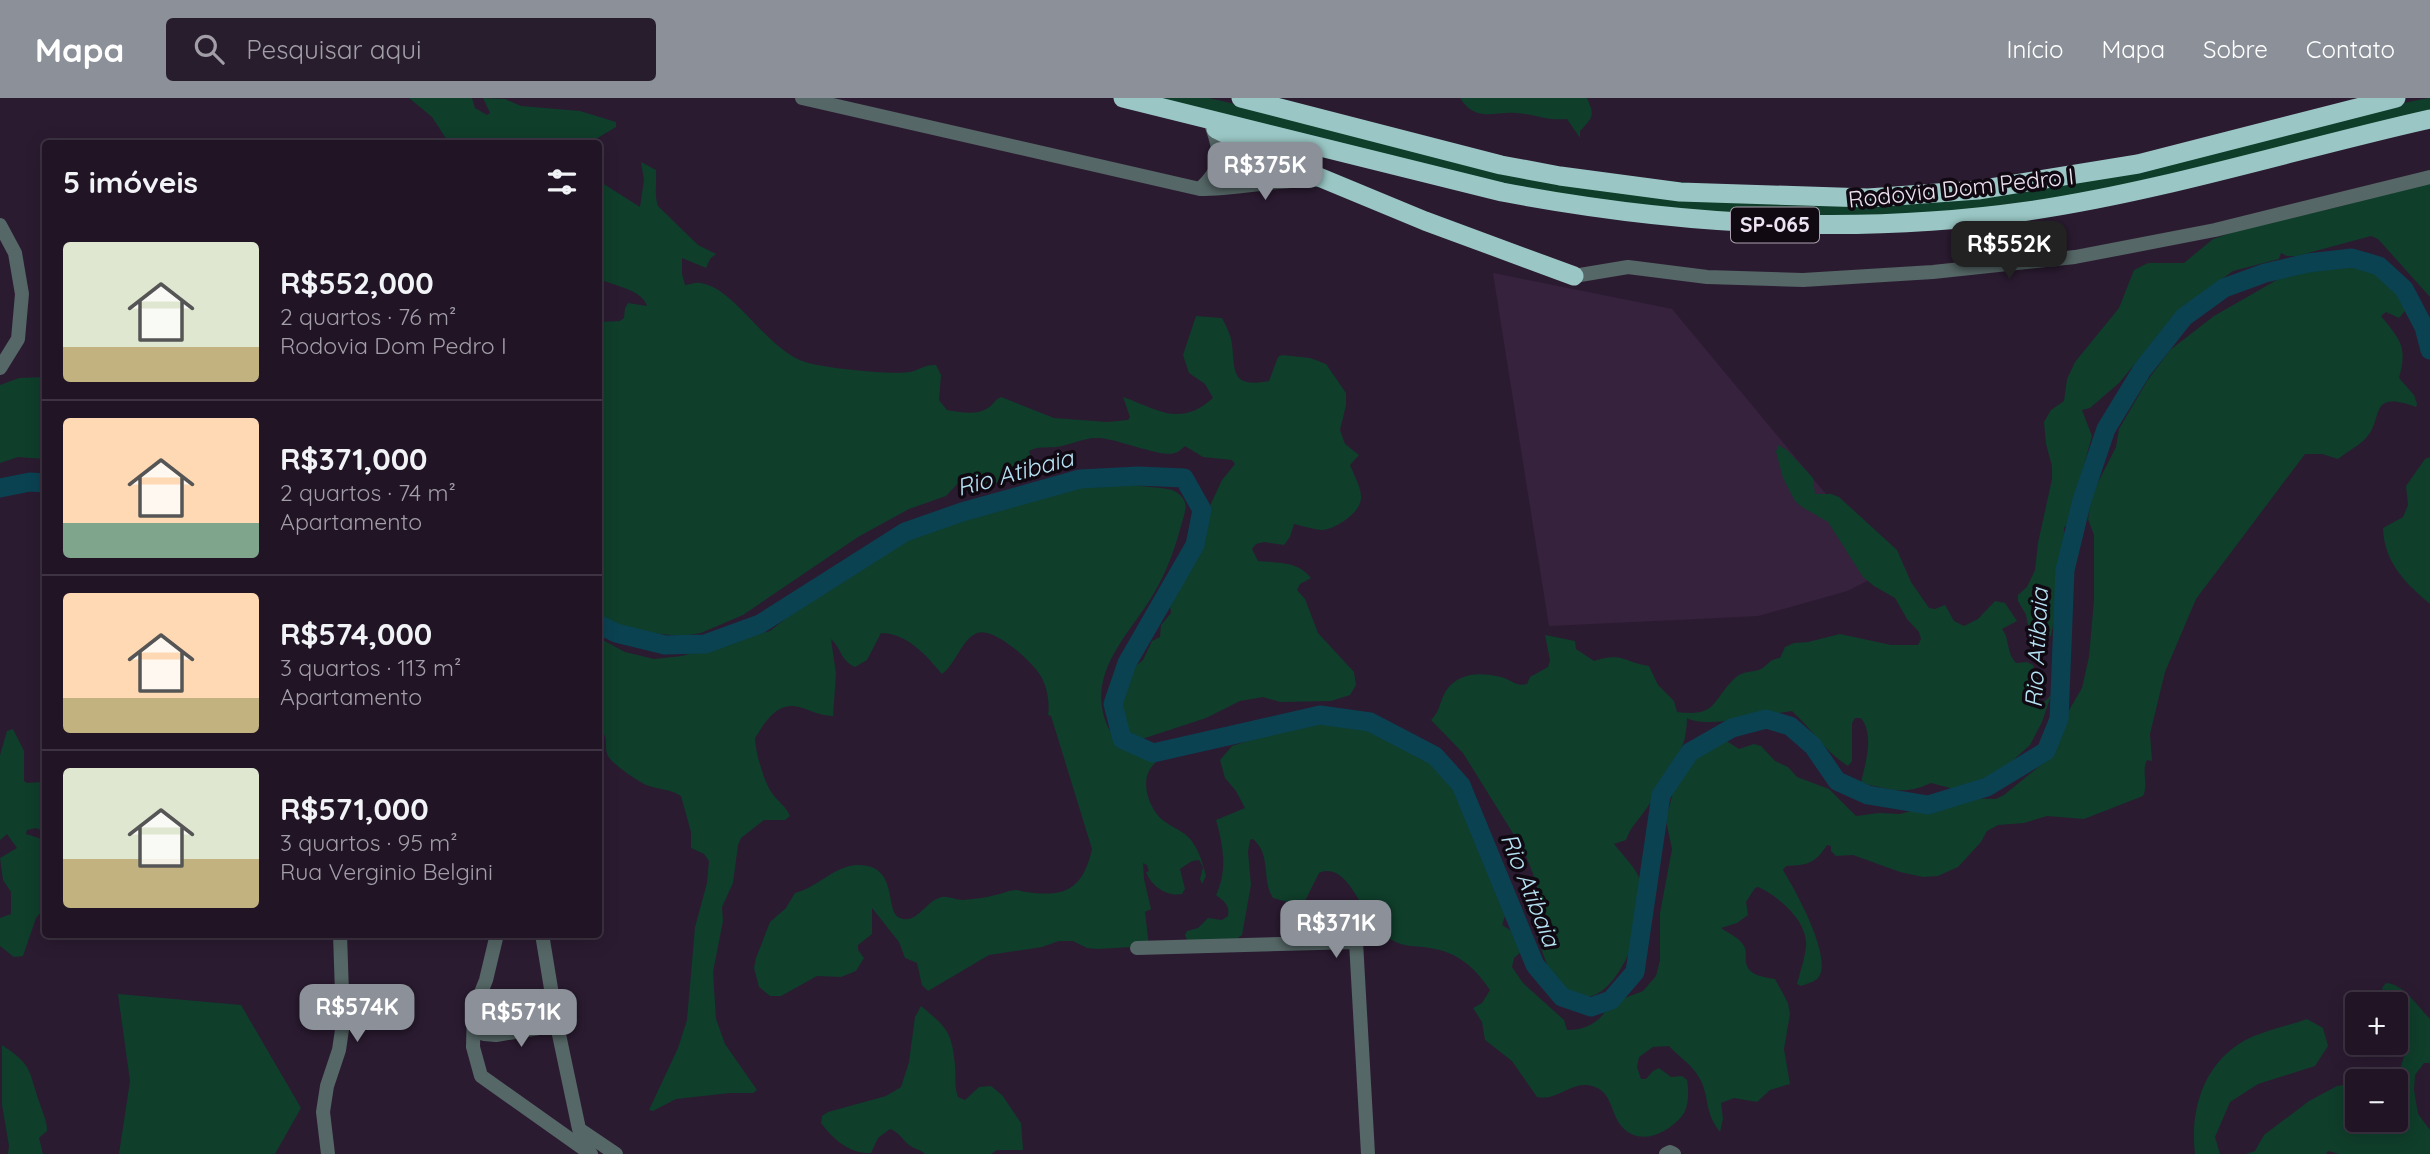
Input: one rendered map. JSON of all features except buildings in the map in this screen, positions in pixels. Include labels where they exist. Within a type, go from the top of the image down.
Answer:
[{"type":"highway","name":"Rodovia Dom Pedro I","points":[[1241,98],[1489,162],[1560,176],[1681,192],[1868,198],[1978,190],[2138,164],[2396,98]]},
{"type":"highway","name":"Rodovia Dom Pedro I","points":[[1126,99],[1540,200],[1656,217],[1819,226],[1921,222],[2028,211],[2190,180],[2430,119]]},
{"type":"highway","points":[[1126,99],[1212,127],[1285,163],[1424,221],[1574,276]]},
{"type":"street","points":[[802,98],[1200,190],[1300,180],[1329,180]]},
{"type":"street","points":[[1200,190],[1214,177],[1219,161],[1218,144],[1212,127]]},
{"type":"street","points":[[1574,276],[1628,267],[1707,277],[1803,280],[1933,272],[2075,257],[2216,230],[2430,177]]},
{"type":"street","points":[[0,225],[15,253],[22,294],[18,339],[0,368]]},
{"type":"street","points":[[328,1154],[323,1112],[343,1023],[340,938]]},
{"type":"street","points":[[496,938],[486,980],[474,1010],[473,1047],[481,1076],[591,1154]]},
{"type":"street","points":[[543,938],[556,1025],[579,1129],[616,1154]]},
{"type":"street","points":[[1138,948],[1356,942],[1368,1154]]},
{"type":"street","points":[[484,1034],[496,1035],[556,1025]]},
{"type":"street","points":[[1666,1154],[1674,1154]]},
{"type":"shaded area","points":[[1493,273],[1672,309],[1889,570],[1847,591],[1758,616],[1549,626]]},
{"type":"green space","points":[[409,98],[472,98],[475,108],[487,115],[490,113],[483,98],[505,99],[521,106],[580,111],[616,122],[616,127],[594,140],[447,140],[432,117]]},
{"type":"green space","points":[[1150,98],[1209,98],[1392,141],[1463,164],[1917,202],[2428,98],[2430,112],[2085,194],[1919,216],[1726,216],[1526,191]]},
{"type":"green space","points":[[1460,98],[1587,98],[1591,116],[1580,131],[1580,138],[1567,119],[1516,113],[1479,113],[1472,111]]},
{"type":"green space","points":[[641,162],[656,170],[658,206],[698,245],[716,254],[706,268],[682,258],[685,285],[700,283],[713,287],[737,305],[788,354],[811,364],[888,373],[910,372],[936,365],[941,375],[939,400],[947,410],[978,412],[988,408],[1001,397],[1054,418],[1107,422],[1128,420],[1130,417],[1123,397],[1168,413],[1190,412],[1213,398],[1205,384],[1189,373],[1183,355],[1196,316],[1222,318],[1231,341],[1235,370],[1241,380],[1257,383],[1269,381],[1278,357],[1282,355],[1310,358],[1326,364],[1346,393],[1340,430],[1345,444],[1359,455],[1350,465],[1360,489],[1360,503],[1347,519],[1333,527],[1321,530],[1294,524],[1284,545],[1264,542],[1256,544],[1252,549],[1258,561],[1294,566],[1311,578],[1300,584],[1297,590],[1305,599],[1318,633],[1354,672],[1356,685],[1350,695],[1331,701],[1280,702],[1263,697],[1240,701],[1206,718],[1139,740],[1130,734],[1118,713],[1117,699],[1122,677],[1143,660],[1152,641],[1160,637],[1161,625],[1171,613],[1169,600],[1172,590],[1189,561],[1203,544],[1208,510],[1222,480],[1235,464],[1232,460],[1203,457],[1185,446],[1176,453],[1169,454],[1093,438],[1062,446],[1032,449],[1029,451],[1032,460],[1015,475],[984,485],[977,485],[963,478],[946,496],[909,509],[858,537],[743,615],[701,633],[682,636],[660,634],[620,627],[602,619],[602,322],[620,321],[624,318],[628,303],[647,306],[640,296],[602,280],[602,183],[640,207],[644,180]]},
{"type":"green space","points":[[2430,184],[2430,297],[2378,239],[2371,236],[2297,256],[2281,253],[2279,259],[2233,271],[2181,309],[2162,337],[2119,383],[2090,408],[2082,410],[2092,436],[2068,523],[2064,528],[2063,606],[2056,610],[2051,636],[2030,635],[2018,595],[2027,587],[2035,570],[2052,479],[2044,422],[2051,410],[2064,401],[2067,379],[2075,362],[2119,308],[2134,270],[2148,263],[2184,263],[2213,239],[2246,228],[2342,206],[2400,189]]},
{"type":"green space","points":[[2355,257],[2383,270],[2399,290],[2405,311],[2399,318],[2386,312],[2381,316],[2400,344],[2403,358],[2399,378],[2414,395],[2416,407],[2400,402],[2383,404],[2365,439],[2338,459],[2322,454],[2305,454],[2196,599],[2165,672],[2150,734],[2152,761],[2147,760],[2145,764],[2143,796],[2084,819],[2047,816],[2024,823],[1998,825],[1987,831],[1981,842],[1958,867],[1938,876],[1923,877],[1900,872],[1853,855],[1836,856],[1831,851],[1831,846],[1827,845],[1810,862],[1786,866],[1783,870],[1810,921],[1822,965],[1819,977],[1801,986],[1797,984],[1806,946],[1802,927],[1783,903],[1766,891],[1755,888],[1746,902],[1748,915],[1737,923],[1721,928],[1742,943],[1750,971],[1775,979],[1788,1003],[1790,1014],[1784,1049],[1790,1084],[1770,1090],[1757,1102],[1734,1098],[1721,1103],[1723,1119],[1720,1132],[1709,1111],[1700,1079],[1669,1046],[1653,1047],[1639,1057],[1637,1067],[1641,1079],[1646,1079],[1659,1068],[1671,1077],[1682,1076],[1687,1080],[1688,1099],[1684,1113],[1660,1133],[1642,1137],[1626,1131],[1619,1123],[1607,1096],[1592,1086],[1578,1086],[1551,1097],[1537,1097],[1512,1061],[1485,1040],[1482,1022],[1473,1008],[1482,1003],[1490,990],[1472,968],[1449,953],[1401,944],[1391,939],[1373,924],[1345,880],[1329,871],[1319,873],[1301,906],[1273,898],[1267,883],[1265,860],[1259,845],[1253,839],[1250,840],[1248,852],[1251,885],[1242,935],[1235,940],[1188,942],[1185,935],[1187,931],[1198,928],[1208,918],[1222,920],[1228,916],[1227,906],[1216,895],[1222,876],[1223,858],[1216,820],[1245,808],[1225,778],[1220,760],[1232,746],[1304,723],[1338,726],[1354,724],[1388,731],[1397,730],[1411,736],[1430,751],[1474,810],[1494,859],[1511,891],[1502,925],[1519,938],[1522,946],[1522,951],[1514,958],[1512,967],[1523,983],[1564,1020],[1567,1030],[1592,1024],[1609,1004],[1643,991],[1656,976],[1660,960],[1660,913],[1672,849],[1665,816],[1683,774],[1709,747],[1725,740],[1739,749],[1754,744],[1761,746],[1775,761],[1788,767],[1797,777],[1829,789],[1856,816],[1900,814],[1958,798],[1996,799],[2004,795],[2047,760],[2082,688],[2089,657],[2094,600],[2094,535],[2088,519],[2092,494],[2116,447],[2119,429],[2147,381],[2170,350],[2214,316],[2296,269],[2333,259]]},
{"type":"green space","points":[[42,377],[42,459],[18,457],[0,463],[0,385],[19,378]]},
{"type":"green space","points":[[1778,445],[1787,450],[1813,478],[1815,494],[1839,497],[1897,550],[1911,582],[1929,608],[1945,605],[1954,621],[1964,626],[1978,619],[1995,601],[2005,603],[2017,621],[2002,629],[2013,659],[2016,663],[2027,662],[2033,665],[2041,688],[2040,701],[2044,702],[2051,695],[2042,722],[2030,745],[1999,773],[1954,789],[1931,783],[1904,790],[1861,783],[1868,741],[1861,718],[1855,718],[1852,723],[1852,761],[1848,766],[1832,754],[1792,711],[1707,722],[1687,718],[1683,745],[1652,800],[1626,840],[1614,844],[1635,870],[1643,889],[1640,922],[1633,943],[1624,964],[1612,981],[1598,993],[1584,997],[1568,990],[1549,968],[1527,903],[1537,903],[1537,884],[1524,851],[1463,753],[1431,720],[1448,688],[1458,679],[1476,674],[1527,684],[1530,677],[1548,667],[1550,660],[1545,635],[1575,641],[1576,649],[1594,661],[1611,657],[1649,666],[1658,685],[1674,701],[1677,712],[1690,713],[1707,710],[1735,678],[1761,669],[1780,658],[1785,647],[1794,643],[1840,634],[1891,645],[1918,645],[1921,639],[1919,632],[1907,619],[1895,598],[1863,577],[1828,522],[1795,501],[1783,478],[1776,452]]},
{"type":"green space","points":[[2430,457],[2430,604],[2398,571],[2387,551],[2383,528],[2403,517],[2408,505],[2406,486],[2425,459]]},
{"type":"green space","points":[[1095,471],[1135,485],[1172,490],[1183,499],[1185,513],[1168,564],[1162,579],[1115,651],[1107,668],[1102,686],[1102,705],[1107,725],[1123,745],[1138,751],[1164,755],[1149,771],[1146,784],[1149,798],[1159,817],[1185,834],[1194,844],[1200,857],[1206,876],[1202,884],[1200,879],[1203,867],[1199,860],[1180,869],[1185,889],[1182,894],[1171,894],[1156,886],[1148,877],[1147,865],[1143,863],[1151,909],[1145,912],[1149,946],[1098,949],[1087,948],[1073,941],[1059,941],[1042,947],[989,955],[928,991],[922,985],[917,963],[905,958],[899,942],[872,908],[872,934],[858,945],[864,958],[856,971],[841,977],[817,976],[781,996],[770,996],[759,987],[754,968],[770,922],[786,908],[795,893],[842,869],[858,865],[880,872],[886,880],[895,914],[906,919],[917,915],[942,897],[963,900],[1013,890],[1040,893],[1063,891],[1078,881],[1084,873],[1092,849],[1051,716],[1048,715],[1044,682],[1038,671],[1013,647],[993,635],[977,633],[971,636],[942,674],[908,641],[890,634],[881,633],[867,660],[855,667],[846,661],[831,639],[836,674],[833,716],[799,707],[784,707],[772,714],[755,738],[766,782],[790,816],[785,820],[764,820],[741,838],[733,883],[722,907],[723,921],[713,972],[716,1019],[725,1044],[757,1090],[753,1093],[676,1099],[653,1111],[649,1110],[678,1048],[687,1020],[695,927],[707,883],[709,861],[704,854],[691,848],[691,832],[681,796],[649,786],[620,768],[608,756],[605,737],[602,734],[602,640],[625,652],[654,659],[682,656],[770,631],[862,558],[955,512]]},
{"type":"green space","points":[[13,729],[24,751],[24,781],[42,782],[42,831],[36,828],[27,830],[26,834],[42,839],[42,911],[36,918],[23,956],[14,957],[0,946],[0,918],[11,914],[11,892],[3,880],[0,858],[17,848],[7,834],[0,840],[0,755],[7,731]]},
{"type":"green space","points":[[2386,983],[2393,984],[2405,992],[2383,992],[2382,988]]},
{"type":"green space","points":[[118,994],[241,1005],[301,1108],[275,1154],[119,1154],[130,1081]]},
{"type":"green space","points":[[2408,995],[2430,1019],[2430,1063],[2424,1063],[2415,1075],[2414,1090],[2418,1114],[2430,1130],[2430,1154],[2339,1154],[2328,1151],[2326,1154],[2246,1154],[2255,1151],[2264,1135],[2309,1101],[2337,1086],[2345,1085],[2345,1132],[2408,1132],[2408,1069],[2400,1069],[2404,1055],[2408,1055]]},
{"type":"green space","points":[[921,1006],[942,1025],[950,1037],[958,1097],[965,1100],[979,1087],[991,1086],[1002,1095],[1021,1123],[1023,1150],[997,1150],[991,1154],[925,1154],[890,1129],[878,1138],[871,1153],[863,1153],[842,1144],[821,1123],[822,1116],[828,1112],[886,1096],[901,1087],[909,1062],[915,1017]]},
{"type":"green space","points":[[2307,1019],[2323,1028],[2328,1046],[2315,1066],[2258,1084],[2230,1102],[2215,1137],[2220,1154],[2195,1154],[2195,1118],[2199,1100],[2213,1069],[2224,1056],[2254,1036]]},
{"type":"green space","points":[[2,1045],[20,1058],[31,1076],[46,1124],[47,1131],[39,1138],[43,1154],[8,1154],[2,1105]]},
{"type":"waterway","name":"Rio Atibaia","points":[[602,626],[616,633],[665,645],[705,644],[760,624],[905,532],[962,512],[1080,479],[1138,476],[1184,478],[1202,510],[1195,545],[1127,663],[1113,704],[1122,739],[1153,753],[1320,715],[1370,722],[1435,756],[1461,785],[1535,965],[1562,997],[1591,1007],[1611,1000],[1635,972],[1661,795],[1690,752],[1732,728],[1766,719],[1790,726],[1813,746],[1837,781],[1868,795],[1928,805],[1987,787],[2046,751],[2059,719],[2065,570],[2082,500],[2106,429],[2142,370],[2184,317],[2224,288],[2265,273],[2308,263],[2352,258],[2379,266],[2404,289],[2424,327],[2430,350]]},
{"type":"waterway","name":"Rio Atibaia","points":[[0,488],[30,482],[42,483]]}]
